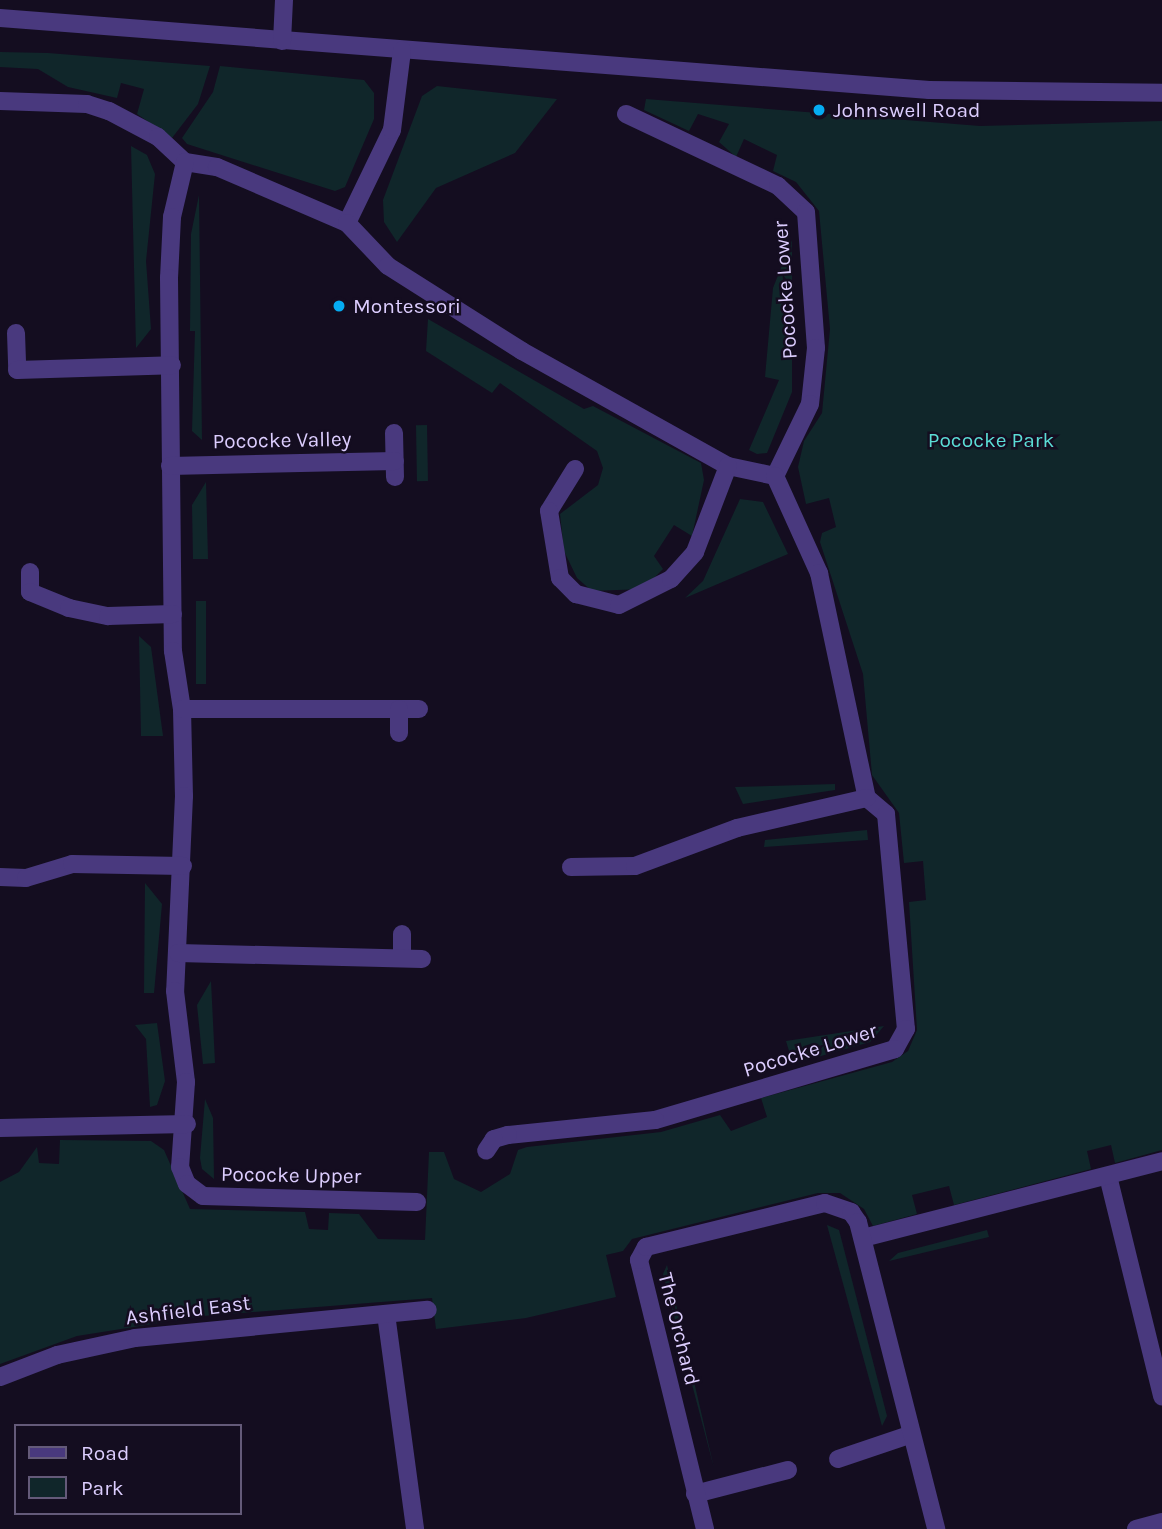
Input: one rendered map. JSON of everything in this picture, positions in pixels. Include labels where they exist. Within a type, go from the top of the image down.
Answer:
[{"type":"street","points":[[282,41],[284,0]]},
{"type":"street","points":[[0,18],[929,90],[1162,93]]},
{"type":"street","points":[[347,223],[391,130],[402,51]]},
{"type":"street","points":[[0,101],[87,104],[109,111],[159,137],[184,162],[217,167],[347,223],[388,266],[522,351],[729,466],[775,476]]},
{"type":"street","name":"Pococke Lower","points":[[486,1151],[494,1139],[508,1135],[655,1120],[895,1049],[906,1029],[886,814],[867,798],[819,573],[775,476],[810,404],[816,348],[806,212],[778,186],[626,114]]},
{"type":"street","points":[[30,572],[30,592],[69,608],[108,616],[173,614],[169,255],[184,162]]},
{"type":"street","points":[[16,333],[17,370],[172,365]]},
{"type":"street","name":"Pococke Valley","points":[[170,466],[395,469],[394,433]]},
{"type":"street","points":[[575,469],[549,511],[560,578],[576,594],[619,605],[671,579],[695,551],[729,466]]},
{"type":"street","name":"Pococke Upper","points":[[173,614],[182,709],[183,866],[175,991],[187,1124],[180,1167],[187,1184],[202,1196],[417,1202]]},
{"type":"street","points":[[182,709],[419,709]]},
{"type":"street","points":[[398,733],[399,709]]},
{"type":"street","points":[[571,867],[635,866],[737,828],[867,798]]},
{"type":"street","points":[[0,877],[26,878],[72,864],[183,866]]},
{"type":"street","points":[[402,934],[402,954]]},
{"type":"street","points":[[178,953],[402,954],[422,959]]},
{"type":"street","points":[[0,1128],[187,1124]]},
{"type":"street","points":[[863,1238],[1162,1161]]},
{"type":"street","points":[[1108,1176],[1162,1396]]},
{"type":"street","name":"The Orchard","points":[[705,1529],[639,1260],[646,1247],[825,1203],[850,1212],[863,1238],[909,1435],[936,1529]]},
{"type":"street","name":"Ashfield East","points":[[0,1377],[57,1355],[135,1338],[428,1310]]},
{"type":"street","points":[[386,1314],[415,1529]]},
{"type":"street","points":[[838,1459],[909,1435]]},
{"type":"street","points":[[695,1494],[788,1469]]},
{"type":"street","points":[[1136,1529],[1162,1522]]},
{"type":"green space","points":[[0,52],[48,53],[210,66],[198,104],[172,138],[137,114],[144,89],[121,83],[117,98],[68,87],[38,69],[0,67]]},
{"type":"green space","points":[[220,66],[364,80],[374,93],[374,119],[345,187],[335,191],[187,144],[182,138],[213,92]]},
{"type":"green space","points":[[437,86],[557,99],[515,153],[436,188],[397,242],[384,222],[383,200],[422,96]]},
{"type":"green space","name":"Pococke Park","points":[[646,99],[980,126],[1162,121],[1162,1150],[1115,1163],[1111,1145],[1087,1151],[1091,1169],[954,1205],[949,1186],[912,1195],[917,1214],[873,1226],[864,1209],[840,1193],[818,1193],[632,1239],[623,1251],[606,1255],[616,1297],[526,1318],[436,1329],[432,1298],[203,1316],[77,1336],[0,1364],[0,1182],[19,1172],[37,1147],[39,1163],[59,1164],[60,1140],[151,1141],[164,1150],[190,1209],[305,1212],[309,1229],[328,1230],[329,1213],[359,1214],[378,1239],[425,1240],[429,1152],[444,1152],[454,1179],[481,1192],[510,1174],[518,1150],[527,1147],[661,1132],[720,1115],[731,1131],[767,1117],[761,1098],[892,1062],[908,1051],[917,1030],[909,902],[926,900],[923,861],[904,863],[899,813],[872,775],[863,674],[820,542],[822,533],[836,527],[829,498],[806,504],[798,467],[804,441],[822,413],[830,329],[819,211],[796,182],[773,171],[777,155],[744,139],[736,157],[719,142],[729,124],[698,114],[689,131],[644,110]]},
{"type":"green space","points":[[131,146],[147,155],[155,174],[146,261],[151,329],[136,348]]},
{"type":"green space","points":[[199,195],[202,440],[192,431],[195,331],[190,331],[191,234]]},
{"type":"green space","points":[[792,240],[792,392],[767,453],[757,454],[749,450],[779,380],[765,377],[773,288]]},
{"type":"green space","points":[[428,319],[584,409],[593,406],[701,463],[704,480],[692,536],[674,525],[654,556],[663,569],[643,589],[592,591],[577,578],[564,551],[560,514],[598,485],[603,468],[597,451],[500,383],[492,393],[426,351]]},
{"type":"green space","points":[[416,425],[427,425],[428,481],[417,481]]},
{"type":"green space","points":[[206,482],[208,559],[193,559],[192,505]]},
{"type":"green space","points":[[740,499],[763,502],[788,554],[685,598],[703,581]]},
{"type":"green space","points":[[196,601],[206,601],[206,684],[196,684]]},
{"type":"green space","points":[[139,636],[151,647],[163,736],[141,736]]},
{"type":"green space","points":[[835,784],[835,790],[743,804],[735,787]]},
{"type":"green space","points":[[867,830],[868,840],[764,847],[765,840]]},
{"type":"green space","points":[[145,883],[162,904],[154,993],[144,993]]},
{"type":"green space","points":[[211,981],[215,1063],[203,1064],[197,1005]]},
{"type":"green space","points":[[157,1023],[165,1081],[157,1105],[150,1107],[146,1039],[135,1025]]},
{"type":"green space","points":[[884,1026],[870,1042],[793,1064],[786,1041]]},
{"type":"green space","points":[[205,1099],[213,1118],[214,1179],[202,1169],[200,1158]]},
{"type":"green space","points":[[827,1225],[839,1230],[887,1416],[882,1426]]},
{"type":"green space","points":[[987,1230],[989,1237],[889,1261],[898,1253]]},
{"type":"green space","points":[[667,1265],[714,1468],[663,1274]]},
{"type":"place","name":"Johnswell Road","points":[[819,110]]},
{"type":"place","name":"Montessori","points":[[339,306]]}]
